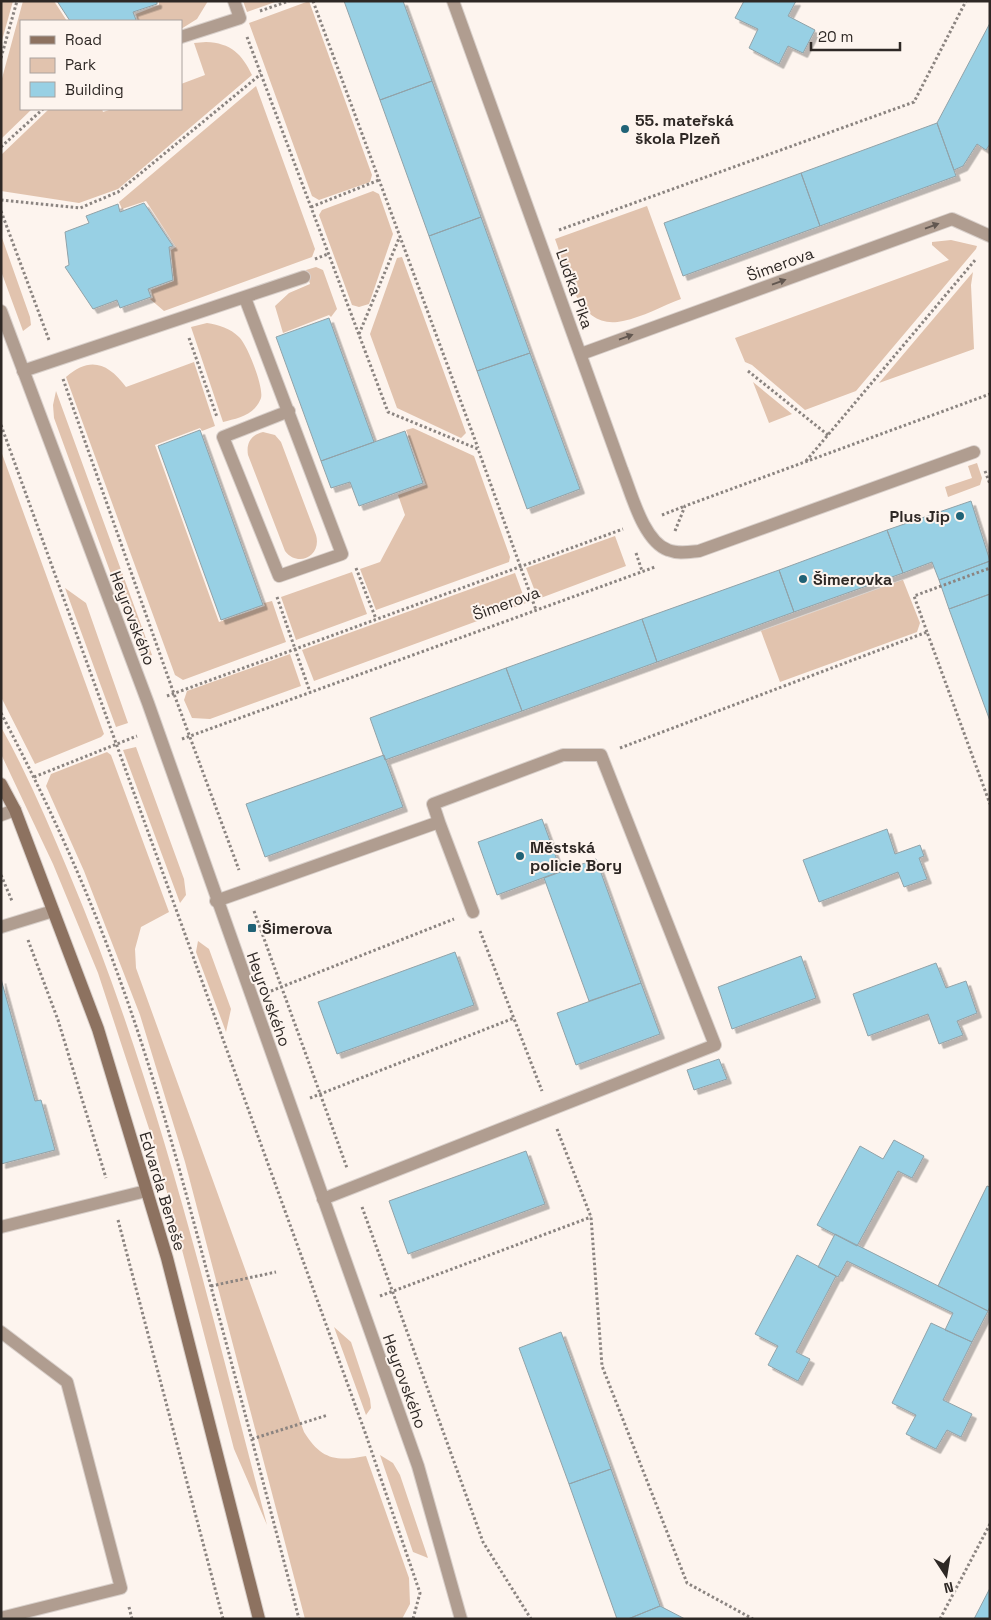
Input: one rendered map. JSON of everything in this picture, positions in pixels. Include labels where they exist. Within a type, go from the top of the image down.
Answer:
[{"type":"street","points":[[182,37],[240,18],[234,1]]},
{"type":"street","name":"Luďka Pika","points":[[453,1],[540,237],[622,470],[643,521],[656,541],[667,550]]},
{"type":"street","name":"Šimerova","points":[[581,354],[952,218],[990,236]]},
{"type":"street","points":[[23,371],[304,277]]},
{"type":"street","points":[[245,298],[289,411],[342,554],[279,576],[224,436],[289,411]]},
{"type":"street","name":"Heyrovského","points":[[1,311],[148,703],[216,901],[418,1466],[460,1619]]},
{"type":"street","points":[[667,550],[681,553],[699,551],[974,452]]},
{"type":"street","points":[[323,1199],[716,1045],[601,755],[563,755],[433,804],[473,912]]},
{"type":"street","name":"Edvarda Beneše","points":[[1,784],[15,810],[98,1029],[166,1258],[259,1619]]},
{"type":"street","points":[[1,815],[15,810]]},
{"type":"street","points":[[216,901],[439,822]]},
{"type":"street","points":[[1,926],[53,912]]},
{"type":"street","points":[[1,1227],[146,1191]]},
{"type":"street","points":[[1,1332],[67,1382],[121,1588],[1,1618]]},
{"type":"path","points":[[1,58],[17,1]]},
{"type":"path","points":[[289,1],[240,18],[388,412],[478,448]]},
{"type":"path","points":[[313,1],[536,610]]},
{"type":"path","points":[[540,237],[914,102],[966,1]]},
{"type":"path","points":[[1,200],[80,208],[118,192],[261,74]]},
{"type":"path","points":[[1,147],[42,110]]},
{"type":"path","points":[[311,207],[379,180]]},
{"type":"path","points":[[1,211],[56,359],[174,694],[483,1542],[531,1619]]},
{"type":"path","points":[[359,335],[400,235]]},
{"type":"path","points":[[805,462],[976,259]]},
{"type":"path","points":[[182,318],[224,436]]},
{"type":"path","points":[[748,371],[828,435]]},
{"type":"path","name":"Šimerova","points":[[148,703],[990,394]]},
{"type":"path","points":[[1,425],[366,1435],[420,1593],[413,1619]]},
{"type":"path","name":"Šimerova","points":[[162,746],[662,564],[684,506]]},
{"type":"path","points":[[342,554],[356,566],[376,619]]},
{"type":"path","points":[[990,568],[914,596],[990,804]]},
{"type":"path","points":[[279,576],[276,595],[310,692]]},
{"type":"path","points":[[601,755],[928,632]]},
{"type":"path","points":[[1,713],[34,777],[70,855],[117,971],[155,1086],[211,1286],[299,1619]]},
{"type":"path","points":[[34,777],[156,729]]},
{"type":"path","points":[[1,875],[21,921],[58,1020],[112,1199],[223,1619]]},
{"type":"path","points":[[251,998],[473,912],[590,1217],[602,1366],[687,1583],[753,1619]]},
{"type":"path","points":[[290,1106],[514,1018]]},
{"type":"path","points":[[360,1303],[590,1217]]},
{"type":"path","points":[[211,1286],[276,1272]]},
{"type":"path","points":[[252,1439],[328,1415]]},
{"type":"path","points":[[940,1619],[990,1524]]},
{"type":"green space","points":[[1,1],[13,1],[1,44]]},
{"type":"green space","points":[[23,1],[54,1],[66,20],[20,20],[20,110],[31,110],[1,139],[1,82]]},
{"type":"green space","points":[[159,1],[208,1],[197,19],[182,28],[182,20],[138,20],[136,14],[159,5]]},
{"type":"green space","points":[[243,1],[278,1],[247,12]]},
{"type":"green space","points":[[309,1],[372,175],[370,182],[319,200],[312,196],[249,23]]},
{"type":"green space","points":[[194,43],[215,43],[229,47],[240,56],[252,75],[118,189],[79,203],[1,191],[1,155],[48,110],[102,110],[103,112],[109,110],[182,110],[182,84],[205,75]]},
{"type":"green space","points":[[256,86],[315,249],[312,257],[164,311],[150,299],[153,298],[151,290],[174,281],[171,250],[176,247],[146,201],[122,209],[119,202]]},
{"type":"green space","points":[[373,191],[379,194],[393,234],[369,304],[359,307],[352,305],[319,215],[322,210]]},
{"type":"green space","points":[[647,206],[681,299],[630,319],[607,322],[595,317],[584,308],[576,296],[555,239]]},
{"type":"green space","points":[[1,235],[30,317],[31,325],[23,331],[1,271]]},
{"type":"green space","points":[[951,240],[977,246],[856,391],[805,410],[752,365],[745,362],[735,338],[949,260],[932,245],[932,242]]},
{"type":"green space","points":[[402,257],[466,433],[461,438],[397,408],[370,334],[397,258]]},
{"type":"green space","points":[[316,267],[323,270],[337,309],[331,317],[329,315],[283,333],[275,306],[289,293],[310,284],[306,270]]},
{"type":"green space","points":[[973,272],[971,285],[974,349],[879,383]]},
{"type":"green space","points":[[207,323],[228,329],[239,337],[254,366],[260,385],[261,398],[252,411],[223,422],[191,327]]},
{"type":"green space","points":[[194,362],[215,426],[202,431],[200,428],[155,445],[219,622],[265,606],[264,603],[272,601],[286,642],[183,680],[175,675],[66,377],[83,366],[98,365],[112,372],[126,387]]},
{"type":"green space","points":[[753,382],[792,414],[769,423]]},
{"type":"green space","points":[[56,391],[152,655],[142,659],[54,418],[53,405]]},
{"type":"green space","points":[[413,428],[474,456],[510,557],[509,562],[376,610],[360,569],[380,562],[405,515],[398,495],[426,485],[406,430]]},
{"type":"green space","points":[[263,432],[275,435],[281,442],[316,535],[316,549],[308,557],[302,559],[296,559],[285,551],[248,455],[250,440],[255,435]]},
{"type":"green space","points":[[1,451],[104,734],[101,737],[35,764],[1,697]]},
{"type":"green space","points":[[977,463],[982,478],[980,485],[948,497],[945,487],[972,478],[968,466]]},
{"type":"green space","points":[[615,536],[626,566],[538,599],[526,568]]},
{"type":"green space","points":[[352,572],[367,614],[296,640],[281,597]]},
{"type":"green space","points":[[515,573],[526,603],[314,681],[302,650]]},
{"type":"green space","points":[[903,580],[920,623],[917,632],[780,682],[761,631]]},
{"type":"green space","points":[[65,588],[86,603],[128,723],[116,727]]},
{"type":"green space","points":[[290,654],[301,686],[210,719],[192,718],[184,700],[187,691]]},
{"type":"green space","points":[[1,727],[28,780],[69,873],[101,952],[129,1033],[180,1195],[267,1525],[234,1449],[156,1150],[98,973],[53,864],[1,754]]},
{"type":"green space","points":[[136,747],[184,879],[186,895],[180,903],[123,750]]},
{"type":"green space","points":[[107,752],[111,755],[169,912],[141,927],[135,949],[136,968],[304,1432],[316,1448],[330,1456],[346,1459],[366,1456],[409,1578],[410,1604],[402,1619],[305,1619],[185,1162],[140,1015],[84,871],[46,786],[51,774]]},
{"type":"green space","points":[[198,941],[209,949],[231,1009],[226,1032],[196,952]]},
{"type":"green space","points":[[334,1327],[351,1342],[370,1399],[371,1408],[366,1415]]},
{"type":"green space","points":[[380,1455],[393,1463],[400,1475],[428,1558],[413,1552]]},
{"type":"building","points":[[57,1],[157,1],[157,4],[133,12],[136,20],[69,20]]},
{"type":"building","points":[[344,1],[403,1],[432,81],[380,100]]},
{"type":"building","points":[[744,1],[796,1],[788,16],[815,30],[803,53],[788,46],[779,64],[749,48],[758,29],[735,18]]},
{"type":"building","points":[[990,23],[990,144],[986,150],[977,144],[963,166],[954,170],[937,123]]},
{"type":"building","points":[[432,81],[481,217],[429,236],[380,100]]},
{"type":"building","points":[[937,123],[956,176],[820,226],[801,173]]},
{"type":"building","points":[[801,173],[820,226],[683,276],[664,223]]},
{"type":"building","points":[[144,203],[173,246],[169,247],[173,280],[148,289],[151,297],[120,308],[117,300],[93,309],[65,267],[69,265],[65,232],[89,223],[86,216],[118,204],[120,212]]},
{"type":"building","points":[[481,217],[530,353],[477,371],[429,236]]},
{"type":"building","points":[[329,318],[374,442],[321,461],[276,337]]},
{"type":"building","points":[[530,353],[580,489],[527,509],[477,371]]},
{"type":"building","points":[[200,430],[263,605],[221,620],[158,446]]},
{"type":"building","points":[[405,431],[423,483],[359,506],[350,482],[331,488],[321,461]]},
{"type":"building","points":[[971,501],[990,561],[939,580],[932,562],[903,573],[887,530]]},
{"type":"building","points":[[887,530],[903,573],[794,612],[779,570]]},
{"type":"building","points":[[990,561],[990,594],[949,609],[939,580]]},
{"type":"building","points":[[779,570],[794,612],[657,662],[642,619]]},
{"type":"building","points":[[990,594],[990,721],[949,609]]},
{"type":"building","points":[[642,619],[657,662],[522,711],[506,668]]},
{"type":"building","points":[[506,668],[522,711],[385,760],[370,718]]},
{"type":"building","points":[[384,755],[403,807],[265,857],[246,804]]},
{"type":"building","points":[[542,819],[561,871],[497,895],[478,842]]},
{"type":"building","points":[[887,829],[895,854],[920,845],[924,856],[919,858],[927,879],[904,887],[898,872],[819,902],[803,860]]},
{"type":"building","points":[[596,859],[641,983],[589,1001],[544,878]]},
{"type":"building","points":[[455,952],[474,1005],[337,1054],[318,1002]]},
{"type":"building","points":[[801,956],[816,998],[732,1029],[718,987]]},
{"type":"building","points":[[936,963],[946,988],[966,981],[977,1013],[957,1021],[963,1035],[939,1044],[928,1014],[868,1036],[853,994]]},
{"type":"building","points":[[1,979],[35,1101],[41,1100],[55,1150],[1,1164]]},
{"type":"building","points":[[641,983],[660,1034],[576,1065],[557,1013]]},
{"type":"building","points":[[719,1059],[727,1079],[694,1090],[687,1070]]},
{"type":"building","points":[[894,1140],[924,1156],[912,1178],[898,1171],[857,1246],[817,1225],[860,1146],[883,1159]]},
{"type":"building","points":[[526,1151],[545,1204],[408,1254],[389,1201]]},
{"type":"building","points":[[987,1186],[990,1187],[990,1306],[988,1311],[938,1286]]},
{"type":"building","points":[[835,1234],[988,1311],[972,1342],[945,1330],[953,1313],[847,1261],[838,1277],[818,1267]]},
{"type":"building","points":[[797,1255],[836,1276],[796,1352],[810,1359],[798,1381],[768,1365],[778,1346],[755,1334]]},
{"type":"building","points":[[931,1323],[972,1342],[943,1400],[972,1414],[961,1437],[947,1430],[936,1449],[906,1434],[916,1415],[892,1403]]},
{"type":"building","points":[[561,1332],[611,1469],[569,1484],[519,1348]]},
{"type":"building","points":[[611,1469],[660,1606],[628,1619],[617,1619],[569,1484]]},
{"type":"building","points":[[990,1588],[990,1619],[974,1619]]},
{"type":"building","points":[[660,1606],[685,1619],[628,1619]]},
{"type":"place","name":"55. mateřská škola Plzeň","points":[[625,129]]},
{"type":"place","name":"Plus Jip","points":[[960,516]]},
{"type":"place","name":"Šimerovka","points":[[803,579]]},
{"type":"place","name":"Městská policie Bory","points":[[520,856]]},
{"type":"place","name":"Šimerova","points":[[252,928]]}]
